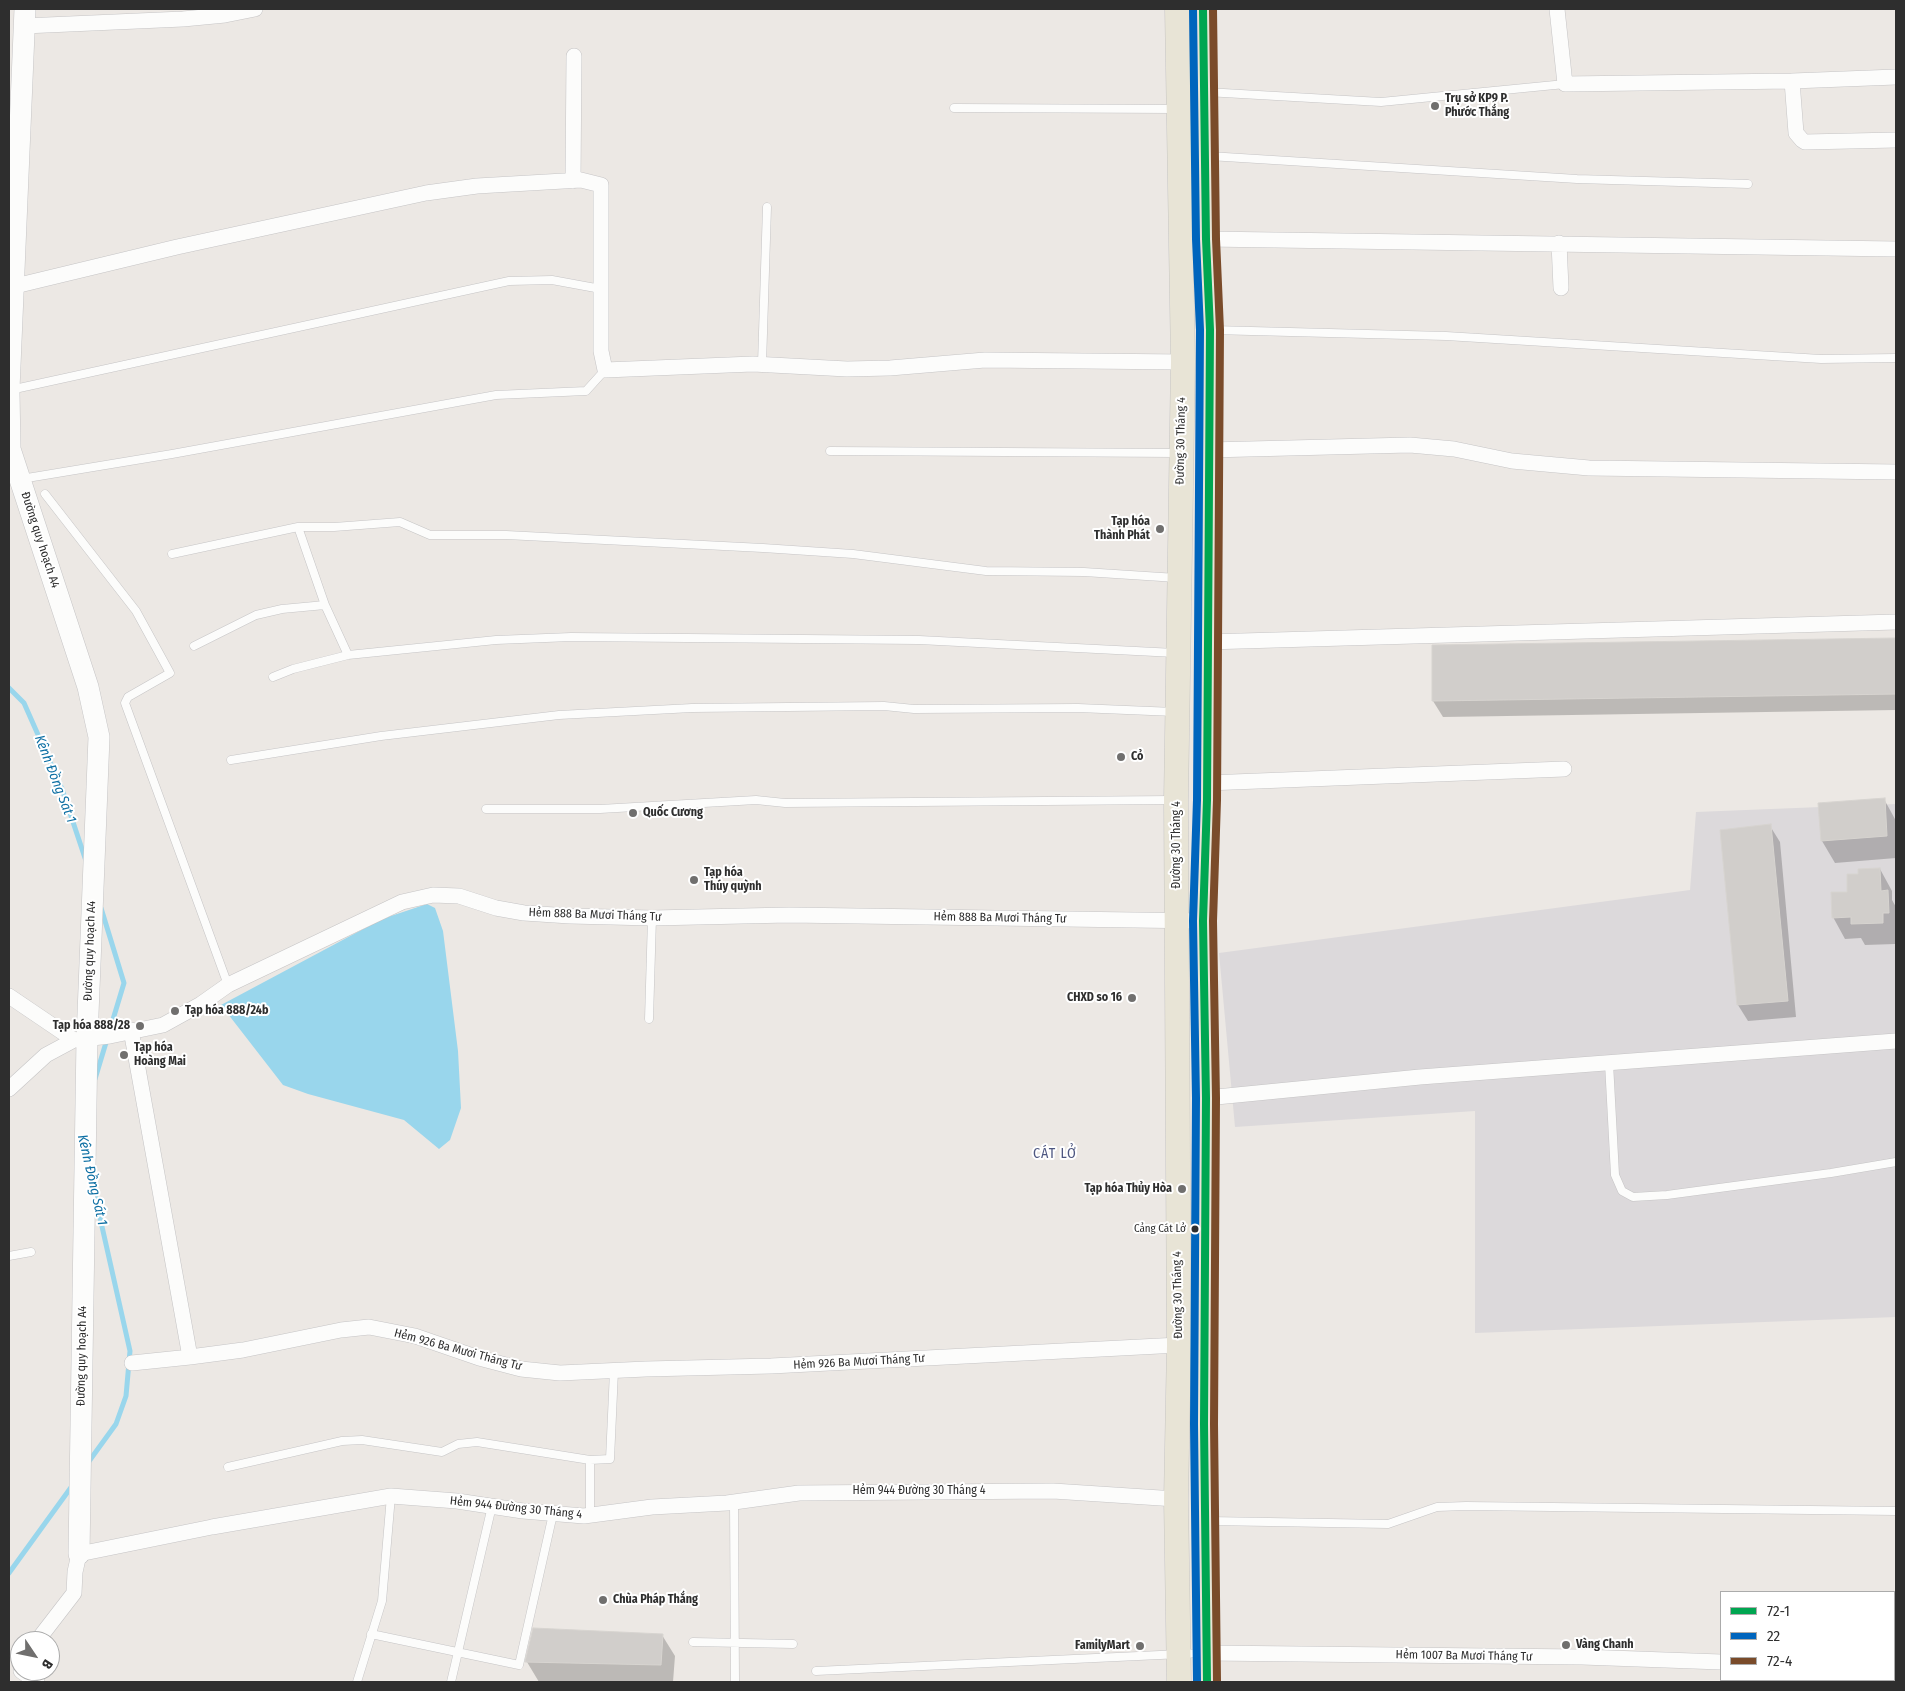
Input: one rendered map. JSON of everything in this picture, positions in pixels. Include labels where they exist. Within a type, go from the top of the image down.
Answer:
[{"type":"main road","name":"Đường 30 Tháng 4","points":[[1177,9],[1183,362],[1179,578],[1180,654],[1176,800],[1179,1345],[1176,1499],[1179,1682]]},
{"type":"main road","name":"Đường 30 Tháng 4","points":[[1203,9],[1206,239],[1210,330],[1207,783],[1203,921],[1206,1098],[1206,1682]]},
{"type":"main road","points":[[1181,453],[1209,450]]},
{"type":"main road","points":[[1177,1100],[1206,1098]]},
{"type":"street","points":[[24,17],[183,19],[225,15],[255,9]]},
{"type":"street","points":[[1557,9],[1564,84],[1896,77]]},
{"type":"street","name":"Đường quy hoạch A4","points":[[24,17],[12,287],[9,390],[10,450],[88,687],[96,713],[99,736],[80,1040],[79,1554]]},
{"type":"street","points":[[573,181],[574,56]]},
{"type":"street","points":[[1792,80],[1796,133],[1802,140],[1896,140]]},
{"type":"street","points":[[12,287],[177,247],[426,193],[477,186],[581,180],[601,185],[601,351],[605,370],[762,364],[847,369],[890,368],[985,360],[1183,362]]},
{"type":"street","points":[[1206,239],[1896,249]]},
{"type":"street","points":[[1559,243],[1561,288]]},
{"type":"street","points":[[1209,450],[1410,445],[1512,460],[1589,468],[1896,472]]},
{"type":"street","points":[[1207,642],[1896,622]]},
{"type":"street","points":[[1207,783],[1564,769]]},
{"type":"street","name":"Hẻm 888 Ba Mươi Tháng Tư","points":[[9,1089],[46,1055],[80,1040],[163,1025],[201,1004],[228,985],[402,902],[433,895],[459,896],[496,908],[524,913],[652,918],[789,916],[1203,921]]},
{"type":"street","points":[[9,996],[80,1040]]},
{"type":"street","points":[[131,1030],[190,1357]]},
{"type":"street","points":[[1206,1098],[1420,1077],[1896,1041]]},
{"type":"street","name":"Hẻm 926 Ba Mươi Tháng Tư","points":[[132,1363],[243,1350],[341,1330],[369,1327],[415,1336],[479,1358],[521,1369],[560,1373],[771,1366],[1179,1345]]},
{"type":"street","name":"Hẻm 944 Đường 30 Tháng 4","points":[[79,1554],[212,1527],[391,1496],[457,1501],[552,1514],[590,1515],[652,1507],[734,1502],[799,1492],[898,1490],[1053,1491],[1176,1499]]},
{"type":"street","points":[[45,1631],[74,1593],[75,1572],[79,1554]]},
{"type":"street","name":"Hẻm 1007 Ba Mươi Tháng Tư","points":[[1207,1653],[1582,1657],[1720,1662]]},
{"type":"lane","points":[[1204,92],[1380,102],[1564,84]]},
{"type":"lane","points":[[954,108],[1178,109]]},
{"type":"lane","points":[[1205,156],[1577,179],[1748,184]]},
{"type":"lane","points":[[762,364],[767,207]]},
{"type":"lane","points":[[9,390],[509,281],[552,280],[601,289]]},
{"type":"lane","points":[[1210,330],[1446,336],[1820,359],[1896,358]]},
{"type":"lane","points":[[19,479],[172,454],[496,395],[586,391],[605,370]]},
{"type":"lane","points":[[830,451],[1181,453]]},
{"type":"lane","points":[[45,494],[136,611],[170,673],[128,697],[125,702],[228,985]]},
{"type":"lane","points":[[172,554],[298,527],[334,528],[400,522],[430,535],[506,535],[763,548],[853,554],[986,571],[1084,572],[1179,578]]},
{"type":"lane","points":[[298,527],[325,605],[348,655]]},
{"type":"lane","points":[[194,646],[256,615],[282,609],[325,605]]},
{"type":"lane","points":[[272,677],[293,669],[348,655],[496,640],[617,636],[919,640],[1180,654]]},
{"type":"lane","points":[[231,760],[381,736],[549,716],[692,708],[884,706],[914,709],[1078,708],[1179,712]]},
{"type":"lane","points":[[486,810],[600,809],[756,800],[772,803],[805,803],[1176,800]]},
{"type":"lane","points":[[650,1019],[652,918]]},
{"type":"lane","points":[[1609,1063],[1615,1175],[1622,1191],[1633,1197],[1667,1195],[1896,1162]]},
{"type":"lane","points":[[9,1256],[31,1252]]},
{"type":"lane","points":[[228,1467],[342,1440],[362,1440],[442,1452],[458,1444],[477,1442],[590,1460],[610,1459],[614,1371]]},
{"type":"lane","points":[[590,1460],[590,1515]]},
{"type":"lane","points":[[357,1682],[382,1601],[391,1496]]},
{"type":"lane","points":[[734,1502],[735,1682]]},
{"type":"lane","points":[[451,1682],[492,1506]]},
{"type":"lane","points":[[1205,1521],[1388,1524],[1437,1507],[1456,1506],[1896,1511]]},
{"type":"lane","points":[[371,1634],[519,1665],[552,1514]]},
{"type":"lane","points":[[693,1642],[793,1644]]},
{"type":"lane","points":[[816,1671],[1207,1653]]},
{"type":"shaded area","points":[[1896,804],[1896,1317],[1475,1333],[1475,1111],[1235,1127],[1219,953],[1690,890],[1696,812]]},
{"type":"water","points":[[427,904],[435,908],[443,931],[458,1051],[461,1108],[450,1140],[439,1149],[404,1120],[308,1094],[283,1085],[221,1005],[382,919]]},
{"type":"building","points":[[1896,638],[1896,694],[1432,701],[1432,645]]},
{"type":"building","points":[[1885,798],[1887,836],[1821,841],[1818,803]]},
{"type":"building","points":[[1771,824],[1788,1001],[1737,1005],[1720,830]]},
{"type":"building","points":[[1880,868],[1881,891],[1888,890],[1889,913],[1883,913],[1883,923],[1851,924],[1851,917],[1832,918],[1831,892],[1847,892],[1847,874],[1858,874],[1858,869]]},
{"type":"building","points":[[533,1628],[663,1634],[661,1665],[525,1662]]},
{"type":"waterway","name":"Kênh Đồng Sát 1","points":[[9,688],[24,703],[62,789],[86,861]]},
{"type":"waterway","name":"Kênh Đồng Sát 1","points":[[95,1079],[124,983],[101,908]]},
{"type":"waterway","name":"Kênh Đồng Sát 1","points":[[87,1464],[116,1424],[126,1396],[130,1351],[94,1191]]},
{"type":"waterway","name":"Kênh Đồng Sát 1","points":[[9,1573],[72,1486]]},
{"type":"transit line","name":"22","points":[[1193,9],[1196,239],[1200,330],[1197,800],[1193,921],[1196,1098],[1194,1424],[1197,1682]]},
{"type":"transit line","name":"72-1","points":[[1203,9],[1206,239],[1210,330],[1207,800],[1203,921],[1206,1098],[1204,1424],[1207,1682]]},
{"type":"transit line","name":"72-4","points":[[1213,9],[1216,239],[1220,330],[1217,800],[1213,921],[1216,1098],[1214,1424],[1217,1682]]},
{"type":"place","name":"Trụ sở KP9 P. Phước Thắng","points":[[1435,106]]},
{"type":"place","name":"Tạp hóa Thành Phát","points":[[1160,529]]},
{"type":"place","name":"Cỏ","points":[[1121,757]]},
{"type":"place","name":"Quốc Cương","points":[[633,813]]},
{"type":"place","name":"Tạp hóa Thúy quỳnh","points":[[694,880]]},
{"type":"place","name":"CHXD so 16","points":[[1132,998]]},
{"type":"place","name":"Tạp hóa 888/24b","points":[[175,1011]]},
{"type":"place","name":"Tạp hóa 888/28","points":[[140,1026]]},
{"type":"place","name":"Tạp hóa Hoàng Mai","points":[[124,1055]]},
{"type":"place","name":"Tạp hóa Thủy Hòa","points":[[1182,1189]]},
{"type":"place","name":"Cảng Cát Lở","points":[[1195,1229]]},
{"type":"place","name":"Chùa Pháp Thắng","points":[[603,1600]]},
{"type":"place","name":"Vàng Chanh","points":[[1566,1645]]},
{"type":"place","name":"FamilyMart","points":[[1140,1646]]},
{"type":"district","name":"CÁT LỞ","points":[[1055,1154]]}]
